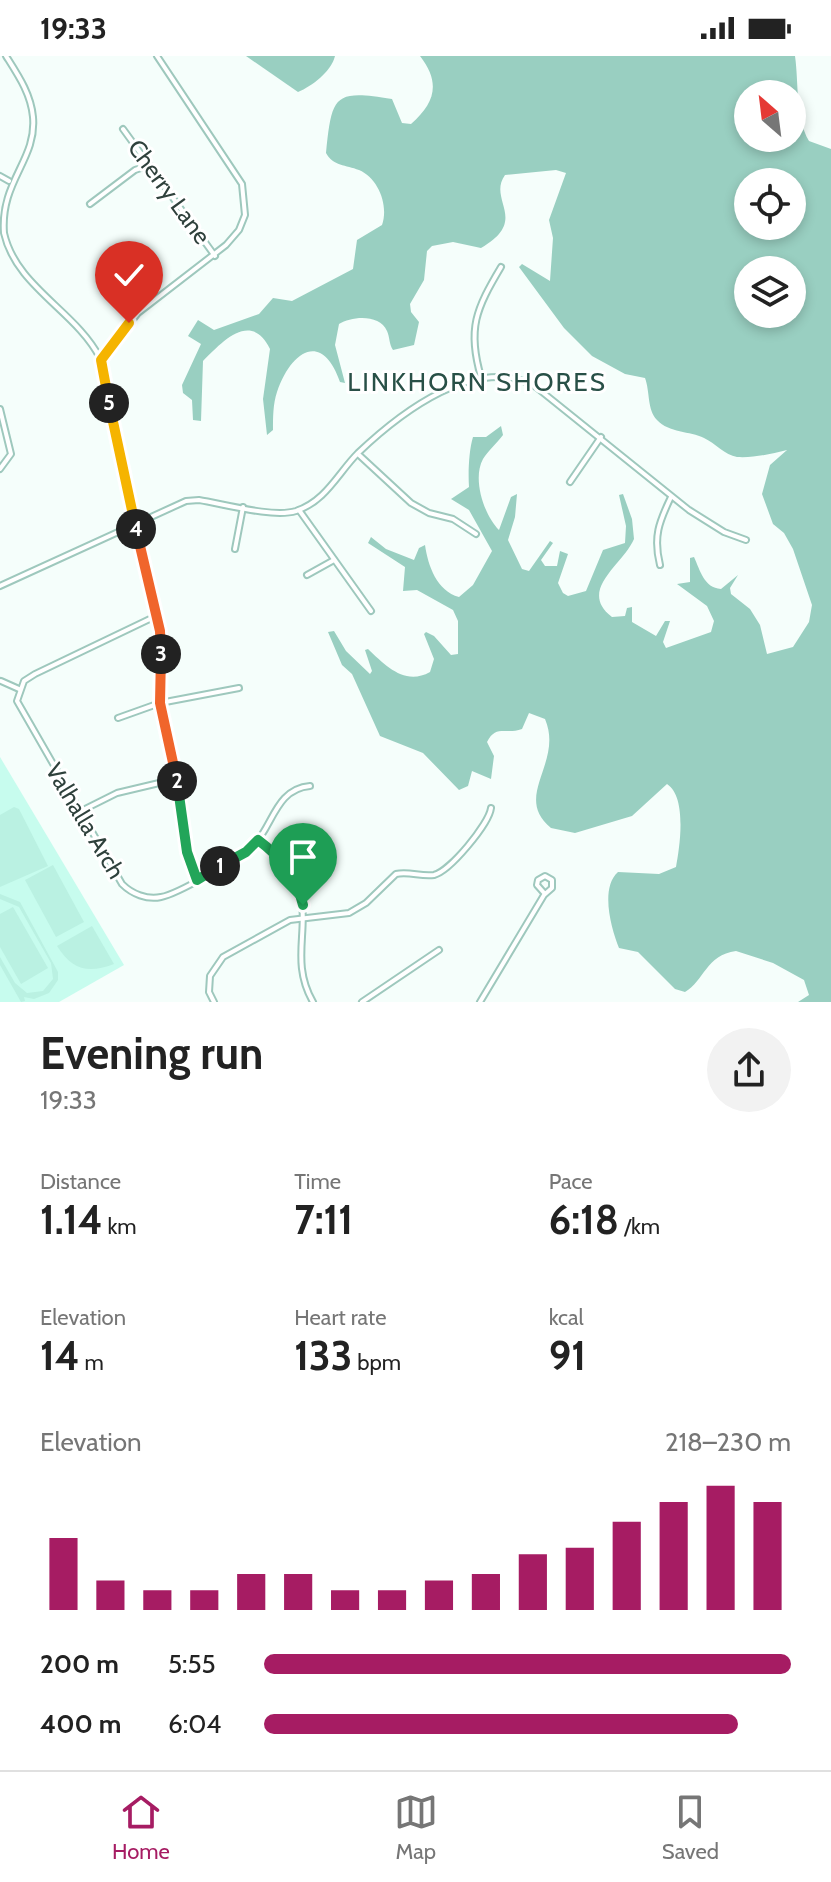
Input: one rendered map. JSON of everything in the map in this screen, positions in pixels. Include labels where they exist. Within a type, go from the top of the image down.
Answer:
[{"type":"street","points":[[6,56],[28,95],[33,120],[30,142],[4,196],[2,221],[13,257],[24,273],[92,344],[101,360],[156,616],[161,649],[160,703],[187,852],[197,880]]},
{"type":"street","points":[[101,360],[144,307],[215,256],[241,225],[246,208],[243,187],[157,56]]},
{"type":"street","name":"Cherry Lane","points":[[123,129],[215,256]]},
{"type":"street","points":[[90,204],[135,170],[150,165]]},
{"type":"street","points":[[0,176],[9,181]]},
{"type":"street","points":[[481,377],[474,321],[482,299],[501,267]]},
{"type":"street","points":[[0,586],[134,523],[192,500],[280,512],[299,510],[327,491],[358,454],[431,399],[481,377],[500,375],[530,383],[601,437],[671,497],[713,526],[746,540]]},
{"type":"street","points":[[0,409],[11,454],[8,463],[0,469]]},
{"type":"street","points":[[570,482],[601,437]]},
{"type":"street","points":[[358,454],[411,503],[429,513],[453,519],[476,534]]},
{"type":"street","points":[[660,565],[655,546],[656,529],[671,497]]},
{"type":"street","points":[[235,549],[243,507]]},
{"type":"street","points":[[299,510],[371,611]]},
{"type":"street","points":[[307,575],[334,560]]},
{"type":"street","points":[[1,681],[19,689],[35,674],[156,616]]},
{"type":"street","points":[[118,718],[160,703],[239,688]]},
{"type":"street","name":"Valhalla Arch","points":[[19,689],[17,701],[20,711],[115,875],[128,890],[140,896],[160,898],[246,852],[258,840],[277,806],[298,788],[310,786]]},
{"type":"street","points":[[79,812],[117,793],[176,779]]},
{"type":"street","points":[[214,1002],[209,982],[218,960],[275,926],[305,918],[349,913],[366,903],[400,873],[427,875],[442,872],[491,814],[491,808]]},
{"type":"street","points":[[258,840],[287,866],[300,890],[305,918],[303,970],[305,985],[313,1002]]},
{"type":"street","points":[[480,1002],[545,894],[553,886],[552,879],[543,876],[537,882],[538,888],[545,894]]},
{"type":"street","points":[[362,1002],[439,950]]},
{"type":"shaded area","points":[[246,56],[335,56],[330,68],[320,78],[298,92]]},
{"type":"shaded area","points":[[420,56],[795,56],[797,80],[734,80],[734,152],[806,152],[806,134],[809,141],[831,149],[831,1002],[798,1002],[809,995],[804,980],[773,963],[736,951],[718,958],[685,992],[675,989],[638,952],[619,948],[610,919],[609,888],[618,872],[659,874],[676,867],[680,810],[673,790],[667,784],[632,816],[575,833],[551,828],[540,816],[536,804],[549,735],[545,719],[529,713],[522,729],[494,733],[487,742],[494,756],[491,779],[472,771],[468,786],[459,790],[423,753],[380,736],[352,674],[342,665],[328,632],[334,631],[346,651],[370,674],[372,671],[365,650],[368,649],[404,675],[421,676],[430,672],[434,659],[424,634],[426,632],[434,636],[451,655],[458,654],[458,621],[453,610],[417,590],[403,591],[405,567],[368,543],[371,537],[386,549],[414,560],[419,548],[425,545],[431,569],[439,583],[451,594],[459,597],[473,585],[492,551],[469,510],[451,499],[469,487],[473,437],[486,437],[501,426],[503,435],[480,467],[479,486],[484,506],[499,530],[511,497],[517,494],[515,517],[508,540],[522,569],[529,571],[550,541],[553,543],[541,560],[545,566],[557,566],[560,551],[568,554],[558,583],[563,593],[568,596],[586,591],[603,550],[625,543],[626,526],[619,495],[623,494],[632,519],[634,539],[601,587],[599,597],[602,607],[612,617],[625,616],[627,608],[632,607],[632,622],[656,636],[665,621],[670,621],[663,642],[666,648],[711,632],[714,621],[707,606],[677,584],[690,582],[690,558],[694,557],[703,578],[715,588],[721,589],[738,575],[730,588],[731,594],[750,609],[760,625],[767,654],[793,647],[809,622],[812,605],[793,549],[784,533],[773,524],[762,494],[770,465],[787,450],[737,457],[704,438],[662,424],[652,411],[645,378],[625,374],[592,356],[564,328],[519,267],[522,264],[550,281],[553,238],[549,220],[566,173],[556,170],[505,175],[501,193],[505,219],[503,228],[495,238],[481,248],[453,242],[432,246],[427,251],[424,280],[410,304],[411,312],[419,322],[414,345],[393,350],[383,325],[372,319],[351,319],[339,324],[335,345],[345,383],[340,382],[325,356],[307,352],[298,357],[277,392],[273,430],[267,435],[263,399],[270,349],[254,332],[236,333],[203,361],[201,421],[193,420],[192,400],[183,393],[182,385],[201,344],[188,336],[198,320],[214,330],[259,314],[273,298],[292,301],[353,269],[357,240],[382,225],[383,201],[372,179],[359,170],[336,163],[326,153],[334,108],[339,101],[358,95],[392,99],[402,123],[411,124],[430,100],[431,75]]},
{"type":"shaded area","points":[[0,757],[124,965],[59,1002],[0,1002]]},
{"type":"shaded area","points":[[14,807],[19,809],[48,866],[0,887],[0,815]]},
{"type":"shaded area","points":[[53,865],[84,922],[56,937],[25,880]]},
{"type":"shaded area","points":[[0,894],[20,902],[58,972],[58,980],[49,993],[34,999],[24,997],[25,1001],[21,1002],[0,965],[0,957],[15,983],[27,993],[43,991],[53,979],[51,963],[19,907],[0,899]]},
{"type":"shaded area","points":[[13,907],[48,968],[21,984],[0,947],[0,914]]},
{"type":"shaded area","points":[[92,926],[114,964],[96,969],[81,968],[57,946]]},
{"type":"district","name":"LINKHORN SHORES","points":[[477,382]]},
{"type":"route","points":[[129,323],[101,360],[134,523],[160,631],[160,703],[187,852],[197,880],[246,852],[258,840],[282,859],[300,890],[303,905]]}]
